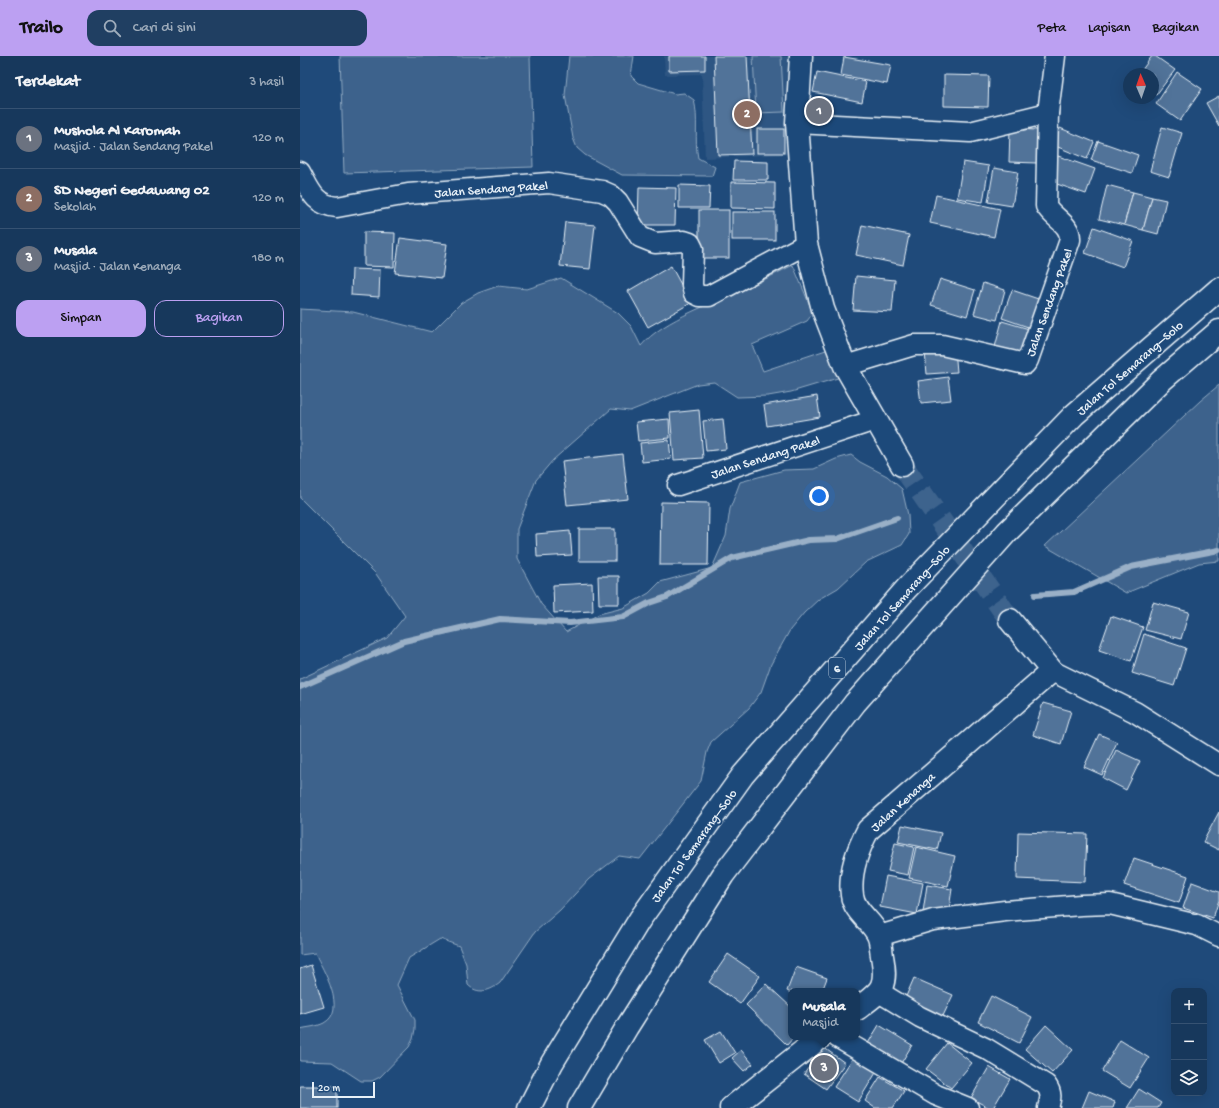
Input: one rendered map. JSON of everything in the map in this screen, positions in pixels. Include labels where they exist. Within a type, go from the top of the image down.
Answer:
[{"type":"main road","points":[[801,56],[797,123],[806,244],[823,309],[846,366],[902,466]]},
{"type":"main road","name":"Jalan Tol Semarang–Solo","points":[[529,1108],[552,1063],[640,920],[743,775],[906,588],[1074,415],[1219,289]]},
{"type":"main road","points":[[579,1108],[627,1027],[723,875],[855,704],[1007,532],[1162,381],[1219,331]]},
{"type":"main road","points":[[1010,620],[1052,672]]},
{"type":"main road","name":"Jalan Kenanga","points":[[879,992],[886,974],[879,936],[860,912],[852,896],[852,874],[862,842],[868,830],[1052,672]]},
{"type":"main road","points":[[860,1007],[879,992]]},
{"type":"main road","points":[[731,1108],[817,1040]]},
{"type":"street","name":"Jalan Sendang Pakel","points":[[846,366],[914,345],[942,345],[1025,364],[1028,360],[1070,240],[1071,233],[1065,224],[1050,212],[1046,206],[1048,112],[1055,56]]},
{"type":"street","points":[[797,123],[970,132],[1048,112]]},
{"type":"street","name":"Jalan Sendang Pakel","points":[[300,172],[316,200],[328,206],[337,207],[408,194],[549,183],[602,191],[611,195],[618,202],[640,237],[655,243],[684,241],[690,243],[693,249],[692,285],[694,293],[700,296],[709,296],[806,244]]},
{"type":"street","name":"Jalan Sendang Pakel","points":[[678,485],[875,420]]},
{"type":"street","points":[[1052,672],[1135,712],[1219,765]]},
{"type":"street","points":[[879,936],[933,920],[1005,911],[1110,904],[1197,925],[1219,936]]},
{"type":"street","points":[[879,992],[920,1017],[987,1049],[1046,1085],[1050,1091],[1051,1099],[1048,1108]]},
{"type":"street","points":[[842,1040],[936,1095],[968,1108]]},
{"type":"shaded area","points":[[340,56],[530,56],[533,167],[344,173]]},
{"type":"shaded area","points":[[569,56],[634,56],[631,76],[638,83],[675,94],[684,93],[694,100],[698,158],[715,167],[712,176],[622,175],[585,155],[577,148],[573,138],[565,95]]},
{"type":"shaded area","points":[[664,56],[788,56],[790,154],[705,158],[702,74],[665,75]]},
{"type":"shaded area","points":[[753,56],[781,56],[784,112],[756,113]]},
{"type":"shaded area","points":[[793,265],[813,313],[807,321],[752,345],[763,371],[826,350],[841,377],[791,392],[768,396],[737,397],[714,382],[698,384],[630,411],[611,409],[553,460],[536,480],[517,529],[517,559],[541,604],[566,632],[599,614],[623,608],[649,593],[660,582],[712,568],[726,536],[730,509],[740,482],[784,470],[814,469],[836,459],[851,455],[860,462],[887,476],[902,489],[908,515],[909,534],[902,545],[866,562],[838,588],[819,599],[804,613],[790,630],[771,664],[761,692],[749,708],[711,742],[707,752],[701,781],[640,859],[619,856],[589,879],[560,910],[535,932],[500,983],[484,991],[472,988],[468,985],[466,964],[459,946],[440,939],[409,958],[397,985],[415,1020],[415,1029],[413,1039],[409,1047],[380,1077],[372,1081],[361,1081],[332,1062],[300,1061],[300,1029],[324,1023],[331,1017],[334,1009],[334,1000],[328,979],[315,953],[300,955],[300,679],[387,638],[405,616],[376,574],[300,498],[300,309],[353,312],[432,332],[461,303],[478,293],[498,286],[527,289],[561,278],[618,313],[631,326],[641,346],[651,336],[676,319],[749,287]]},
{"type":"shaded area","points":[[1219,385],[1219,561],[1199,563],[1126,593],[1045,546],[1200,401]]},
{"type":"building","points":[[669,56],[705,56],[705,70],[669,71]]},
{"type":"building","points":[[714,56],[747,56],[752,154],[718,155]]},
{"type":"building","points":[[1152,56],[1155,56],[1175,70],[1159,91],[1159,68],[1143,68]]},
{"type":"building","points":[[844,57],[891,65],[887,84],[841,75]]},
{"type":"building","points":[[817,72],[866,82],[862,102],[813,92]]},
{"type":"building","points":[[1177,72],[1202,89],[1180,121],[1156,104],[1159,104],[1159,99]]},
{"type":"building","points":[[944,75],[989,76],[988,107],[944,106]]},
{"type":"building","points":[[1219,96],[1219,126],[1206,103]]},
{"type":"building","points":[[811,103],[827,103],[827,119],[811,119]]},
{"type":"building","points":[[1162,127],[1182,133],[1169,177],[1150,171]]},
{"type":"building","points":[[1060,128],[1094,142],[1087,159],[1053,145]]},
{"type":"building","points":[[757,129],[784,129],[784,153],[757,153]]},
{"type":"building","points":[[1010,129],[1039,130],[1037,163],[1009,162]]},
{"type":"building","points":[[1098,141],[1138,155],[1132,173],[1091,160]]},
{"type":"building","points":[[1058,156],[1095,169],[1086,194],[1048,181]]},
{"type":"building","points":[[734,161],[768,162],[768,180],[733,180]]},
{"type":"building","points":[[963,162],[989,166],[983,202],[957,198]]},
{"type":"building","points":[[994,168],[1018,172],[1012,206],[988,202]]},
{"type":"building","points":[[731,182],[775,183],[775,209],[731,208]]},
{"type":"building","points":[[679,185],[710,186],[709,208],[679,208]]},
{"type":"building","points":[[1107,185],[1133,192],[1124,225],[1099,219]]},
{"type":"building","points":[[639,187],[676,188],[675,225],[638,225]]},
{"type":"building","points":[[1133,192],[1152,197],[1143,230],[1124,225]]},
{"type":"building","points":[[936,195],[1000,209],[994,237],[930,223]]},
{"type":"building","points":[[1152,197],[1166,200],[1158,234],[1143,230]]},
{"type":"building","points":[[699,210],[729,210],[729,258],[699,258]]},
{"type":"building","points":[[732,212],[775,212],[775,240],[732,240]]},
{"type":"building","points":[[565,222],[595,225],[590,269],[560,266]]},
{"type":"building","points":[[862,225],[909,235],[903,265],[856,255]]},
{"type":"building","points":[[1094,227],[1133,241],[1123,267],[1085,253]]},
{"type":"building","points":[[364,232],[395,233],[394,267],[364,266]]},
{"type":"building","points":[[400,238],[447,244],[442,278],[395,273]]},
{"type":"building","points":[[671,266],[691,303],[648,327],[628,291]]},
{"type":"building","points":[[352,269],[380,270],[379,297],[351,295]]},
{"type":"building","points":[[856,276],[895,280],[892,312],[853,310]]},
{"type":"building","points":[[940,279],[975,290],[967,316],[931,305]]},
{"type":"building","points":[[983,283],[1005,290],[997,320],[974,314]]},
{"type":"building","points":[[1012,290],[1044,301],[1034,329],[1002,318]]},
{"type":"building","points":[[1002,321],[1029,329],[1022,355],[995,347]]},
{"type":"building","points":[[955,349],[957,372],[927,374],[925,352]]},
{"type":"building","points":[[948,377],[951,400],[921,403],[918,381]]},
{"type":"building","points":[[817,396],[820,417],[767,426],[764,405]]},
{"type":"building","points":[[699,410],[703,458],[674,460],[670,413]]},
{"type":"building","points":[[669,419],[670,438],[638,441],[636,422]]},
{"type":"building","points":[[723,419],[726,449],[706,451],[703,421]]},
{"type":"building","points":[[669,440],[671,459],[642,462],[640,443]]},
{"type":"building","points":[[623,454],[628,499],[567,505],[562,461]]},
{"type":"building","points":[[661,502],[709,503],[708,565],[660,565]]},
{"type":"building","points":[[579,529],[615,529],[615,561],[579,561]]},
{"type":"building","points":[[570,531],[572,555],[537,557],[536,534]]},
{"type":"building","points":[[598,576],[619,576],[619,604],[599,604]]},
{"type":"building","points":[[592,583],[593,611],[554,613],[553,585]]},
{"type":"building","points":[[1153,602],[1189,612],[1181,639],[1145,630]]},
{"type":"building","points":[[1111,616],[1143,627],[1131,661],[1099,650]]},
{"type":"building","points":[[1144,634],[1186,648],[1174,686],[1132,673]]},
{"type":"building","points":[[1043,703],[1071,711],[1061,744],[1033,735]]},
{"type":"building","points":[[1099,734],[1117,742],[1102,775],[1084,767]]},
{"type":"building","points":[[1116,750],[1140,761],[1126,790],[1103,778]]},
{"type":"building","points":[[1219,812],[1219,850],[1203,842]]},
{"type":"building","points":[[902,825],[941,833],[937,850],[898,842]]},
{"type":"building","points":[[1018,832],[1087,834],[1085,882],[1017,879]]},
{"type":"building","points":[[895,843],[914,847],[908,875],[888,871]]},
{"type":"building","points":[[916,847],[955,856],[948,886],[909,878]]},
{"type":"building","points":[[1134,858],[1188,876],[1179,903],[1124,885]]},
{"type":"building","points":[[886,876],[923,883],[917,914],[880,907]]},
{"type":"building","points":[[1192,882],[1219,892],[1219,900],[1213,918],[1183,908]]},
{"type":"building","points":[[927,885],[952,889],[948,915],[923,912]]},
{"type":"building","points":[[728,954],[760,976],[740,1004],[709,982]]},
{"type":"building","points":[[311,965],[324,1007],[300,1014],[300,969]]},
{"type":"building","points":[[796,967],[827,978],[823,988],[788,988]]},
{"type":"building","points":[[914,978],[953,995],[942,1018],[904,1001]]},
{"type":"building","points":[[766,984],[788,1004],[788,1040],[791,1040],[787,1045],[746,1005]]},
{"type":"building","points":[[991,996],[1032,1017],[1019,1043],[978,1022]]},
{"type":"building","points":[[879,1025],[912,1045],[900,1065],[867,1045]]},
{"type":"building","points":[[1046,1025],[1073,1050],[1052,1073],[1025,1049]]},
{"type":"building","points":[[721,1031],[735,1053],[719,1063],[705,1040]]},
{"type":"building","points":[[1120,1040],[1149,1058],[1130,1088],[1102,1071]]},
{"type":"building","points":[[947,1043],[972,1063],[951,1088],[926,1069]]},
{"type":"building","points":[[823,1047],[845,1063],[826,1089],[804,1074]]},
{"type":"building","points":[[741,1050],[753,1064],[744,1071],[732,1058]]},
{"type":"building","points":[[854,1056],[877,1071],[858,1102],[834,1087]]},
{"type":"building","points":[[989,1067],[1010,1079],[993,1108],[989,1108],[971,1098]]},
{"type":"building","points":[[880,1077],[904,1091],[893,1108],[875,1108],[865,1101]]},
{"type":"building","points":[[300,1086],[337,1086],[337,1108],[300,1108]]},
{"type":"building","points":[[1139,1089],[1161,1103],[1158,1108],[1127,1108]]},
{"type":"building","points":[[1089,1091],[1115,1102],[1113,1108],[1082,1108]]},
{"type":"waterway","points":[[300,687],[404,641],[500,619],[570,623],[623,617],[649,603],[667,597],[732,558],[809,540],[837,539],[897,518]]},
{"type":"waterway","points":[[1035,595],[1074,592],[1131,567],[1219,550]]},
{"type":"tunnel","points":[[902,465],[1010,620]]},
{"type":"place","name":"Mushola Al Karomah","points":[[819,111]]},
{"type":"place","name":"SD Negeri Gedawang 02","points":[[747,114]]},
{"type":"place","name":"Musala","points":[[824,1068]]}]
